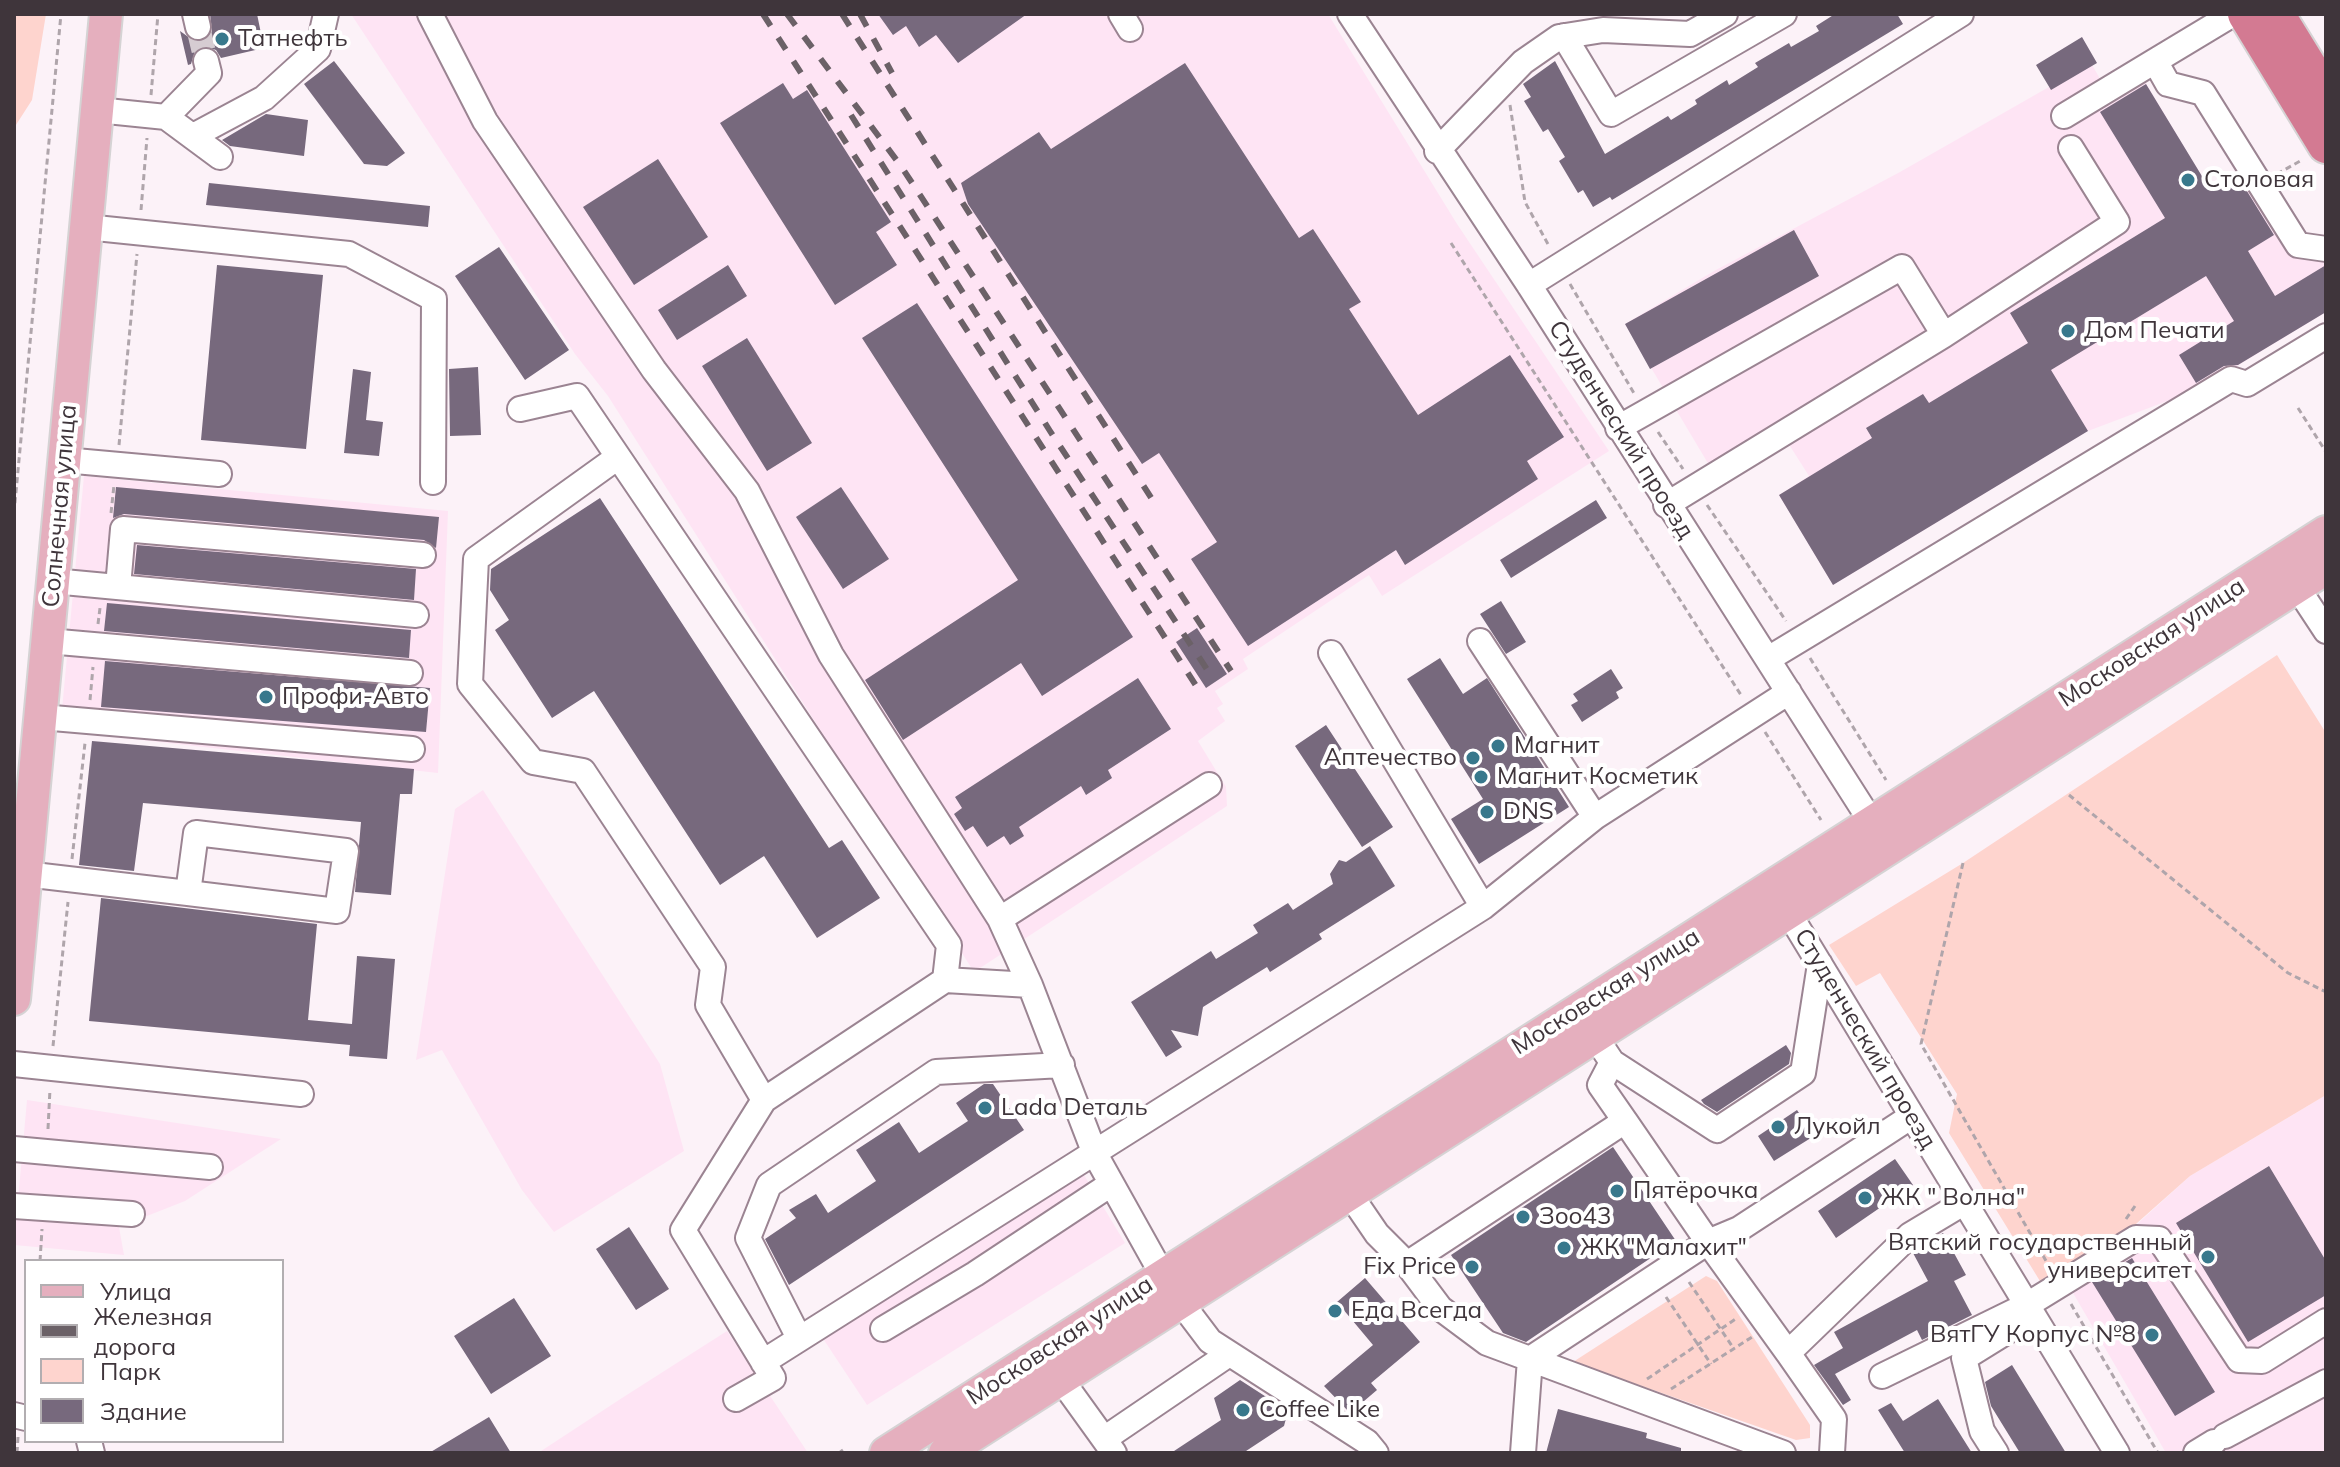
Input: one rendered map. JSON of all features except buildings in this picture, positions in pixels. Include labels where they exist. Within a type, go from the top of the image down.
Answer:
[{"type":"highway","points":[[2246,14],[2319,149]]},
{"type":"highway","points":[[2276,14],[2326,95]]},
{"type":"main road","name":"Солнечная улица","points":[[14,999],[106,14]]},
{"type":"main road","name":"Московская улица","points":[[945,1453],[1060,1378],[1171,1287],[1349,1193],[1788,912],[1880,836],[2326,532]]},
{"type":"main road","name":"Московская улица","points":[[886,1453],[1171,1287],[1880,836],[2326,568]]},
{"type":"street","points":[[193,136],[275,89],[318,49],[326,14]]},
{"type":"street","points":[[430,14],[485,121],[654,370],[747,491],[831,655],[1000,919],[1030,985],[1095,1154],[1171,1287],[1210,1341],[1367,1442],[1376,1453]]},
{"type":"street","name":"Студенческий проезд","points":[[1350,14],[1437,151],[1529,285],[1666,505],[1880,836]]},
{"type":"street","points":[[1655,14],[1688,69]]},
{"type":"street","points":[[1437,151],[1506,79],[1543,46],[1564,36],[1603,30],[1668,36],[1690,34],[1725,14]]},
{"type":"street","points":[[1564,36],[1611,114],[1784,14]]},
{"type":"street","points":[[1529,285],[1961,14]]},
{"type":"street","points":[[2064,116],[2233,14]]},
{"type":"street","points":[[166,117],[209,73],[206,61]]},
{"type":"street","points":[[2155,61],[2168,84],[2203,93],[2298,245],[2326,249]]},
{"type":"street","points":[[97,110],[166,117],[220,157]]},
{"type":"street","points":[[1666,505],[1944,335],[2117,222],[2071,148]]},
{"type":"street","points":[[86,227],[349,254],[434,299],[433,482]]},
{"type":"street","points":[[1618,428],[1902,267],[1944,335]]},
{"type":"street","points":[[1768,659],[2231,379],[2247,384],[2326,336]]},
{"type":"street","points":[[520,409],[577,396],[949,945],[945,980]]},
{"type":"street","points":[[618,457],[476,559],[470,684],[533,762],[583,771],[713,967],[708,1005],[764,1100]]},
{"type":"street","points":[[64,460],[219,474]]},
{"type":"street","points":[[118,587],[123,529],[423,555]]},
{"type":"street","points":[[53,581],[416,615]]},
{"type":"street","points":[[2297,587],[2326,631]]},
{"type":"street","points":[[48,641],[410,673]]},
{"type":"street","points":[[1480,641],[1595,817]]},
{"type":"street","points":[[1331,653],[1483,907]]},
{"type":"street","points":[[763,1362],[1483,907],[1595,817],[1789,692]]},
{"type":"street","points":[[41,717],[412,749]]},
{"type":"street","points":[[1000,919],[1209,785]]},
{"type":"street","points":[[25,874],[337,911],[346,851],[196,833],[188,893]]},
{"type":"street","name":"Студенческий проезд","points":[[1788,912],[2117,1453]]},
{"type":"street","points":[[1594,1035],[1612,1062],[1717,1130],[1803,1073],[1820,964]]},
{"type":"street","points":[[736,1399],[773,1378],[683,1230],[764,1100],[945,980],[1030,985]]},
{"type":"street","points":[[1612,1062],[1600,1085],[1834,1419],[1832,1453]]},
{"type":"street","points":[[14,1064],[301,1094]]},
{"type":"street","points":[[799,1338],[748,1238],[769,1185],[936,1072],[1062,1065]]},
{"type":"street","points":[[1530,1359],[1708,1242],[1739,1229],[1912,1116]]},
{"type":"street","points":[[1407,1264],[1625,1121]]},
{"type":"street","points":[[14,1149],[210,1167]]},
{"type":"street","points":[[883,1329],[975,1274],[1111,1184]]},
{"type":"street","points":[[1349,1193],[1377,1234],[1407,1264],[1440,1308],[1487,1343],[1783,1453]]},
{"type":"street","points":[[1788,1353],[1910,1235],[1965,1202]]},
{"type":"street","points":[[14,1206],[132,1214]]},
{"type":"street","points":[[1996,1453],[1982,1431],[1964,1358],[2060,1285],[2136,1238],[2159,1239],[2239,1360],[2262,1361],[2326,1321]]},
{"type":"street","points":[[1882,1376],[2030,1310]]},
{"type":"street","points":[[1060,1378],[1109,1446],[1229,1354]]},
{"type":"street","points":[[1523,1453],[1530,1359]]},
{"type":"street","points":[[2211,1444],[2326,1382]]},
{"type":"path","points":[[14,513],[61,14]]},
{"type":"path","points":[[1506,79],[1525,202],[1559,266],[1646,413],[1799,640],[1886,780]]},
{"type":"path","points":[[2259,185],[2319,149]]},
{"type":"path","points":[[1451,243],[1821,820]]},
{"type":"path","points":[[2298,408],[2326,452]]},
{"type":"path","points":[[2069,795],[2288,973],[2326,992]]},
{"type":"path","points":[[1963,863],[1921,1044],[2158,1453]]},
{"type":"path","points":[[1676,1263],[1734,1349]]},
{"type":"path","points":[[1653,1278],[1711,1364]]},
{"type":"path","points":[[1624,1394],[1721,1329],[1762,1316]]},
{"type":"path","points":[[1650,1404],[1734,1349],[1762,1316]]},
{"type":"shaded area","points":[[351,14],[1328,14],[1457,224],[1609,451],[1382,596],[1369,575],[1243,659],[1248,669],[1215,691],[1223,704],[1217,708],[1225,721],[1198,741],[1226,787],[1227,806],[974,972],[608,396],[575,354]]},
{"type":"shaded area","points":[[2091,63],[2112,100],[2144,80],[2210,190],[2244,171],[2326,254],[2326,312],[2199,389],[2088,431],[1833,585],[1779,495],[1809,476],[1776,424],[1709,465],[1625,324],[1714,271],[1900,172]]},
{"type":"shaded area","points":[[84,476],[448,511],[438,773],[60,731]]},
{"type":"shaded area","points":[[483,790],[660,1064],[684,1151],[554,1232],[522,1190],[442,1050],[416,1060],[455,809]]},
{"type":"shaded area","name":"Вятский государственный университет","points":[[2326,1095],[2326,1453],[2166,1453],[2069,1286],[2190,1176]]},
{"type":"shaded area","points":[[27,1100],[281,1139],[185,1201],[119,1227],[124,1255],[14,1245]]},
{"type":"shaded area","points":[[1081,1170],[1125,1243],[867,1405],[822,1337]]},
{"type":"shaded area","points":[[727,1331],[808,1453],[538,1453],[622,1398]]},
{"type":"green space","points":[[14,14],[46,14],[32,100],[14,128]]},
{"type":"green space","points":[[2277,655],[2326,733],[2326,1095],[2190,1176],[2119,1239],[2043,1286],[1949,1133],[1957,1094],[1880,973],[1856,986],[1829,945],[1963,863]]},
{"type":"green space","points":[[1706,1276],[1717,1281],[1810,1425],[1810,1438],[1796,1440],[1573,1362]]},
{"type":"tunnel","points":[[198,27],[206,61]]},
{"type":"railway","points":[[763,14],[1202,695]]},
{"type":"railway","points":[[787,14],[901,166],[1231,671]]},
{"type":"railway","points":[[842,14],[1157,507]]},
{"type":"railway","points":[[860,14],[892,73]]},
{"type":"railway","points":[[851,115],[1050,431],[1210,674]]},
{"type":"place","name":"Татнефть","points":[[222,39]]},
{"type":"place","name":"Столовая","points":[[2188,180]]},
{"type":"place","name":"Дом Печати","points":[[2068,331]]},
{"type":"place","name":"Профи-Авто","points":[[266,697]]},
{"type":"place","name":"Магнит","points":[[1498,746]]},
{"type":"place","name":"Аптечество","points":[[1473,758]]},
{"type":"place","name":"Магнит Косметик","points":[[1481,777]]},
{"type":"place","name":"DNS","points":[[1487,812]]},
{"type":"place","name":"Lada Dеталь","points":[[985,1108]]},
{"type":"place","name":"Лукойл","points":[[1778,1127]]},
{"type":"place","name":"Пятёрочка","points":[[1617,1191]]},
{"type":"place","name":"ЖК \" Волна\"","points":[[1865,1198]]},
{"type":"place","name":"Зоо43","points":[[1523,1217]]},
{"type":"place","name":"ЖК \"Малахит\"","points":[[1564,1248]]},
{"type":"place","name":"Вятский государственный университет","points":[[2208,1257]]},
{"type":"place","name":"Fix Price","points":[[1472,1267]]},
{"type":"place","name":"Еда Всегда","points":[[1335,1311]]},
{"type":"place","name":"ВятГУ Корпус №8","points":[[2152,1335]]},
{"type":"place","name":"Coffee Like","points":[[1243,1410]]}]
